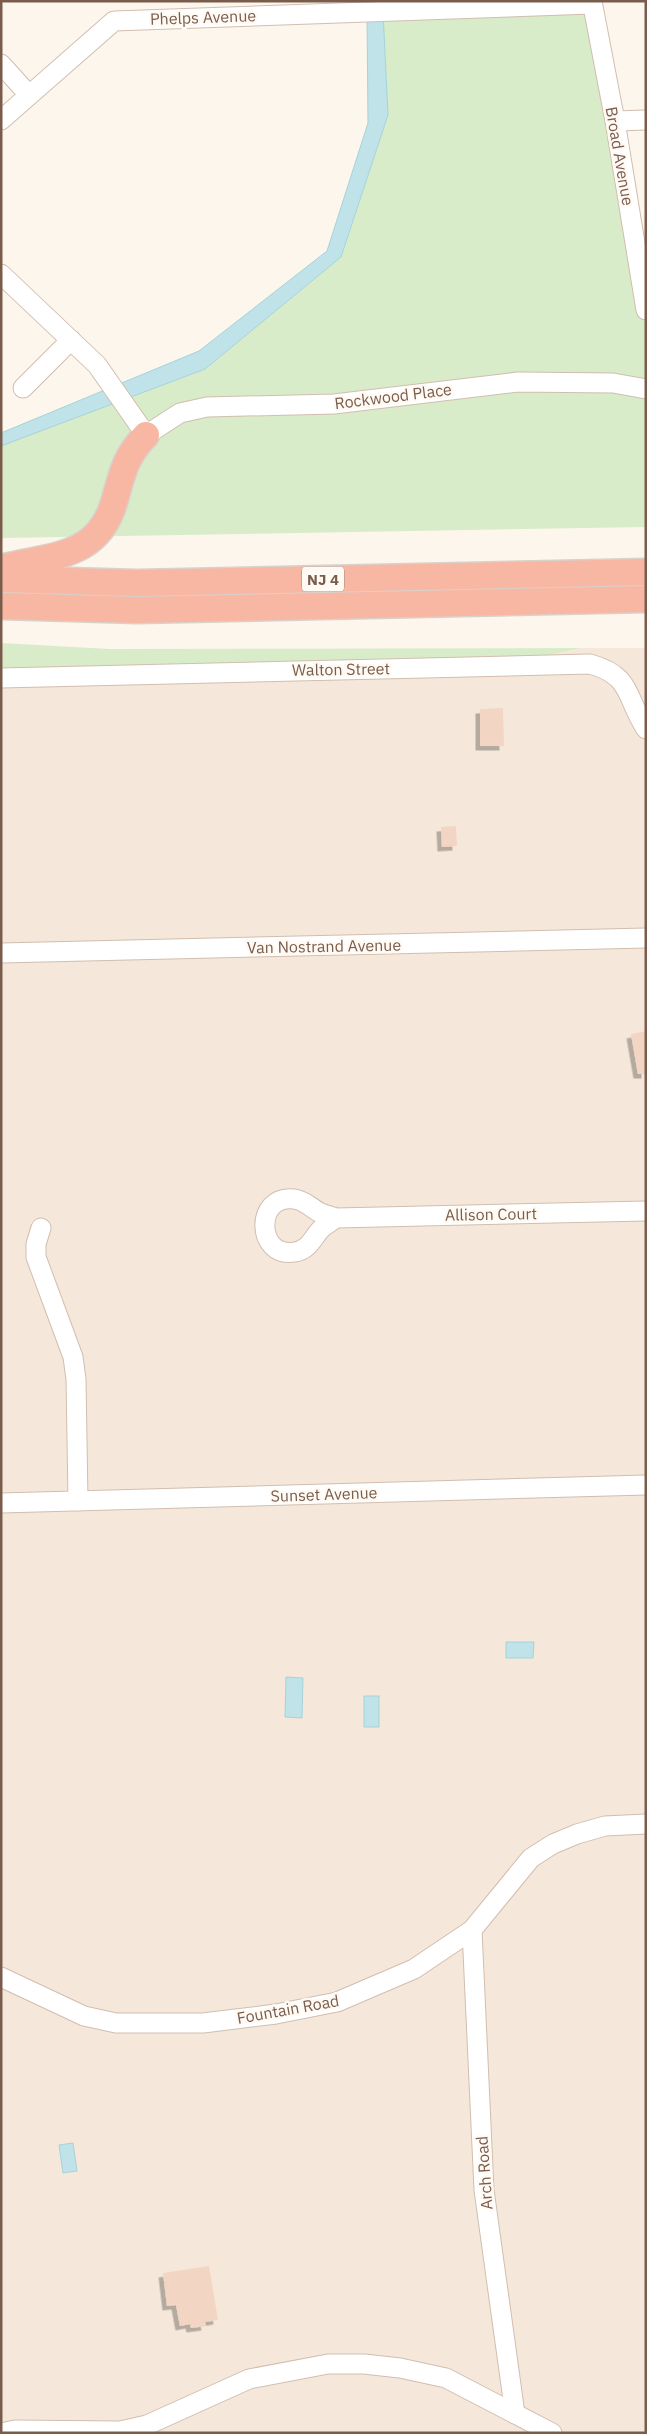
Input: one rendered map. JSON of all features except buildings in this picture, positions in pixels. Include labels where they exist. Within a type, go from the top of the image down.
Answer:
[{"type":"highway","points":[[1,568],[66,554],[79,547],[100,530],[112,510],[124,464],[140,426]]},
{"type":"highway","name":"NJ 4","points":[[1,579],[137,583],[646,572]]},
{"type":"highway","name":"NJ 4","points":[[1,606],[137,610],[646,599]]},
{"type":"street","name":"Phelps Avenue","points":[[1,120],[114,21],[592,2]]},
{"type":"street","name":"Broad Avenue","points":[[592,2],[615,121],[646,310]]},
{"type":"street","points":[[1,64],[29,95]]},
{"type":"street","points":[[615,121],[646,120]]},
{"type":"street","points":[[1,274],[97,365],[140,426]]},
{"type":"street","points":[[23,388],[71,340]]},
{"type":"street","name":"Rockwood Place","points":[[140,426],[180,413],[207,407],[334,404],[518,382],[613,383],[646,389]]},
{"type":"street","name":"Walton Street","points":[[1,678],[590,664],[606,669],[620,678],[646,728]]},
{"type":"street","name":"Van Nostrand Avenue","points":[[1,954],[646,938]]},
{"type":"street","name":"Allison Court","points":[[336,1218],[646,1211]]},
{"type":"street","points":[[41,1228],[36,1244],[36,1257],[62,1325],[74,1364],[78,1502]]},
{"type":"street","name":"Sunset Avenue","points":[[1,1503],[646,1485]]},
{"type":"street","name":"Fountain Road","points":[[1,1977],[84,2016],[116,2023],[204,2023],[276,2014],[337,2002],[414,1969],[472,1930],[531,1858],[553,1844],[577,1834],[605,1826],[646,1824]]},
{"type":"street","name":"Arch Road","points":[[472,1930],[484,2190],[514,2414]]},
{"type":"street","points":[[1,2433],[15,2430],[120,2431],[147,2425],[184,2410],[249,2379],[328,2364],[364,2364],[400,2368],[446,2378],[552,2433]]},
{"type":"shaded area","points":[[581,648],[646,648],[646,2433],[1,2433],[1,676],[505,665]]},
{"type":"green space","points":[[592,4],[646,326],[646,527],[1,538],[1,446],[205,369],[341,257],[388,115],[383,12]]},
{"type":"green space","points":[[1,643],[109,649],[581,648],[505,665],[1,676]]},
{"type":"water","points":[[370,1],[387,1],[383,12],[388,115],[341,257],[205,369],[1,446],[1,433],[199,351],[327,251],[368,123],[367,12]]},
{"type":"water","points":[[506,1642],[534,1642],[533,1658],[506,1658]]},
{"type":"water","points":[[286,1677],[303,1678],[302,1718],[285,1717]]},
{"type":"water","points":[[364,1696],[379,1696],[379,1727],[364,1727]]},
{"type":"water","points":[[73,2143],[77,2171],[63,2173],[59,2145]]}]
